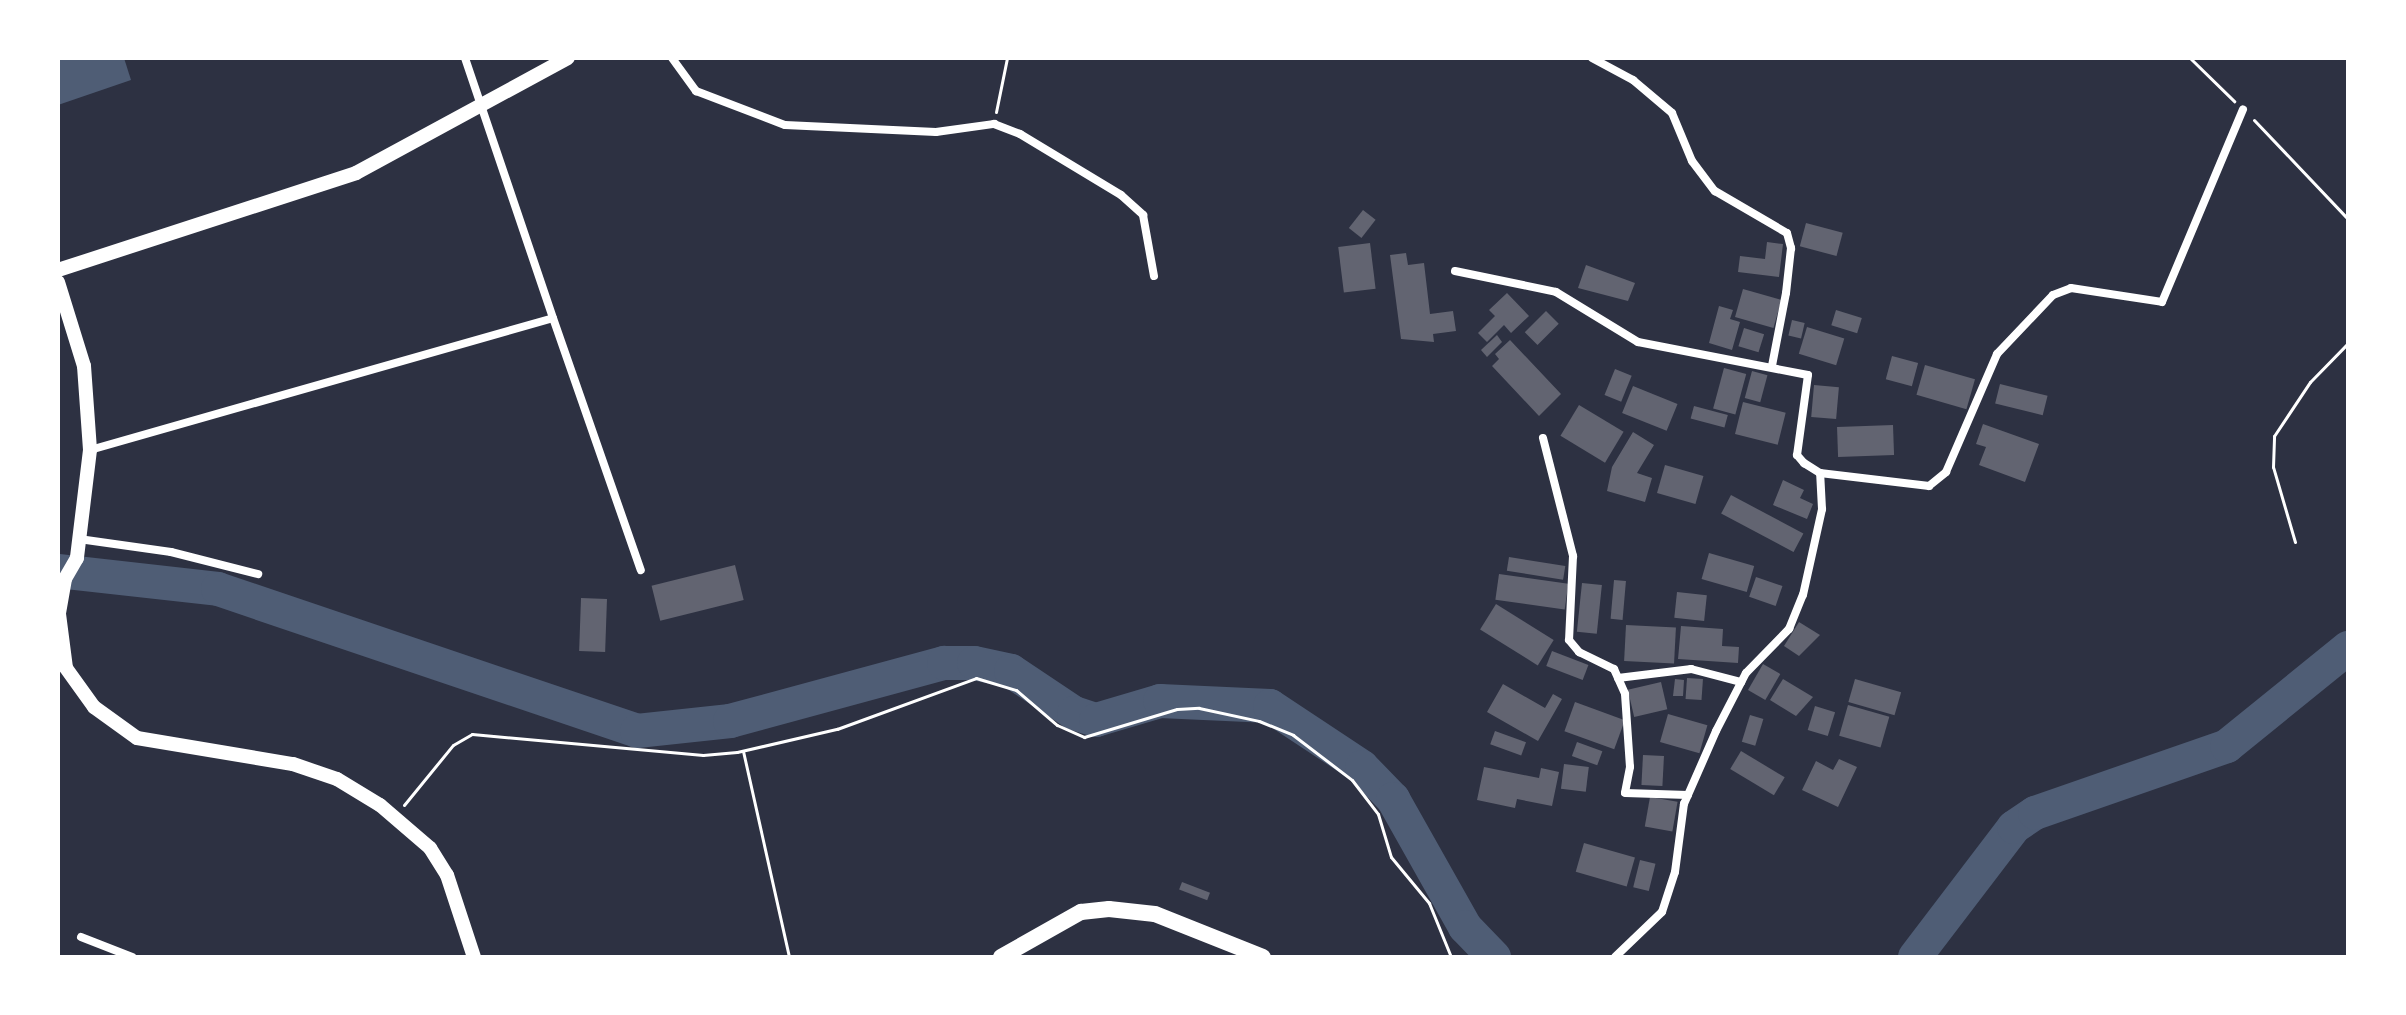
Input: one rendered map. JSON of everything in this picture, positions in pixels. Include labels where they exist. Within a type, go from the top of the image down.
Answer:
[{"type":"main road","points":[[1001,957],[1081,912],[1109,909],[1155,914],[1263,957]]},
{"type":"street","points":[[465,58],[641,570]]},
{"type":"street","points":[[58,270],[356,173],[568,58]]},
{"type":"street","points":[[672,58],[696,91],[785,125],[936,132],[994,124],[1082,169],[1143,215],[1154,276]]},
{"type":"street","points":[[1592,58],[1633,80],[1672,113],[1692,161],[1715,191],[1787,233],[1791,248],[1786,293],[1772,366]]},
{"type":"street","points":[[1455,271],[1556,292],[1638,342],[1808,375],[1797,455],[1820,473],[1929,486],[1946,472],[1997,354],[2053,295],[2071,288],[2162,302],[2243,109]]},
{"type":"street","points":[[58,282],[84,366],[90,450],[77,558],[65,579],[60,599],[66,668],[94,707],[137,738],[293,764],[337,779],[395,816],[430,848],[447,875],[474,957]]},
{"type":"street","points":[[90,450],[553,318]]},
{"type":"street","points":[[1543,438],[1573,556],[1569,640],[1579,652],[1614,669],[1627,708],[1630,767],[1625,793],[1688,795]]},
{"type":"street","points":[[1615,957],[1662,912],[1675,872],[1688,795],[1741,682],[1789,629],[1803,595],[1822,509],[1820,473]]},
{"type":"street","points":[[79,539],[171,552],[258,574]]},
{"type":"street","points":[[1618,678],[1691,669],[1741,682]]},
{"type":"street","points":[[81,937],[132,957]]},
{"type":"path","points":[[994,124],[1007,58]]},
{"type":"path","points":[[2190,58],[2348,219]]},
{"type":"path","points":[[2295,542],[2273,467],[2274,436],[2310,382],[2348,343]]},
{"type":"path","points":[[395,816],[453,745],[472,734],[703,755],[743,751],[837,729],[976,678],[1016,690],[1057,725],[1084,737],[1177,709],[1199,708],[1259,721],[1330,759],[1365,793],[1378,814],[1391,857],[1429,903],[1451,957]]},
{"type":"path","points":[[743,751],[789,957]]},
{"type":"water","points":[[58,58],[124,58],[131,80],[58,105]]},
{"type":"building","points":[[1363,210],[1376,220],[1361,238],[1349,228]]},
{"type":"building","points":[[1806,223],[1843,233],[1836,256],[1800,246]]},
{"type":"building","points":[[1767,242],[1783,244],[1779,277],[1738,272],[1740,256],[1765,259]]},
{"type":"building","points":[[1370,243],[1376,289],[1344,293],[1338,247]]},
{"type":"building","points":[[1406,253],[1408,265],[1424,263],[1430,314],[1453,311],[1456,331],[1433,334],[1434,342],[1401,339],[1390,255]]},
{"type":"building","points":[[1586,265],[1635,283],[1628,301],[1578,288]]},
{"type":"building","points":[[1743,289],[1781,300],[1773,328],[1735,317]]},
{"type":"building","points":[[1507,293],[1529,316],[1511,333],[1504,325],[1487,342],[1478,333],[1495,316],[1489,310]]},
{"type":"building","points":[[1719,306],[1733,310],[1730,319],[1740,322],[1732,350],[1709,343]]},
{"type":"building","points":[[1836,310],[1862,318],[1857,333],[1831,325]]},
{"type":"building","points":[[1546,311],[1559,324],[1538,345],[1525,332]]},
{"type":"building","points":[[1792,320],[1805,323],[1801,339],[1788,336]]},
{"type":"building","points":[[1807,327],[1844,338],[1836,365],[1799,354]]},
{"type":"building","points":[[1744,328],[1764,334],[1759,352],[1738,346]]},
{"type":"building","points":[[1497,335],[1502,342],[1487,357],[1481,350]]},
{"type":"building","points":[[1510,340],[1561,394],[1539,416],[1492,366],[1499,359],[1495,354]]},
{"type":"building","points":[[1892,356],[1918,363],[1912,386],[1886,379]]},
{"type":"building","points":[[1925,365],[1975,379],[1966,409],[1916,395]]},
{"type":"building","points":[[1724,368],[1746,374],[1735,415],[1713,409]]},
{"type":"building","points":[[1615,369],[1632,376],[1621,402],[1605,395]]},
{"type":"building","points":[[1752,371],[1767,375],[1760,402],[1745,398]]},
{"type":"building","points":[[2000,384],[2048,396],[2043,415],[1995,403]]},
{"type":"building","points":[[1814,385],[1839,387],[1836,419],[1811,417]]},
{"type":"building","points":[[1633,386],[1678,404],[1667,431],[1622,413]]},
{"type":"building","points":[[1743,402],[1786,413],[1778,445],[1735,434]]},
{"type":"building","points":[[1579,405],[1624,432],[1605,463],[1560,436]]},
{"type":"building","points":[[1694,406],[1728,415],[1724,428],[1691,419]]},
{"type":"building","points":[[1983,424],[2039,444],[2025,482],[1979,465],[1986,447],[1976,444]]},
{"type":"building","points":[[1893,425],[1894,455],[1838,457],[1837,427]]},
{"type":"building","points":[[1633,432],[1654,445],[1637,473],[1652,478],[1645,502],[1607,491],[1612,467]]},
{"type":"building","points":[[1665,465],[1703,476],[1695,504],[1657,493]]},
{"type":"building","points":[[1783,480],[1804,490],[1800,498],[1813,504],[1807,519],[1773,505]]},
{"type":"building","points":[[1731,495],[1803,533],[1794,552],[1721,514]]},
{"type":"building","points":[[1709,553],[1754,566],[1747,592],[1702,579]]},
{"type":"building","points":[[1509,557],[1565,566],[1563,580],[1507,571]]},
{"type":"building","points":[[735,565],[744,600],[660,621],[652,586]]},
{"type":"building","points":[[1499,574],[1568,584],[1565,609],[1495,600]]},
{"type":"building","points":[[1756,577],[1782,586],[1776,606],[1749,597]]},
{"type":"building","points":[[1614,580],[1626,581],[1623,620],[1611,619]]},
{"type":"building","points":[[1582,583],[1602,585],[1597,634],[1577,632]]},
{"type":"building","points":[[1677,592],[1707,595],[1704,621],[1674,618]]},
{"type":"building","points":[[581,598],[607,599],[605,652],[579,651]]},
{"type":"building","points":[[1496,604],[1554,640],[1538,665],[1480,629]]},
{"type":"building","points":[[1799,622],[1820,635],[1799,656],[1784,646]]},
{"type":"building","points":[[1626,625],[1676,628],[1674,664],[1624,661]]},
{"type":"building","points":[[1681,626],[1723,629],[1722,646],[1739,647],[1738,663],[1678,659]]},
{"type":"building","points":[[1552,651],[1588,665],[1583,680],[1546,666]]},
{"type":"building","points":[[1763,664],[1780,674],[1765,700],[1748,690]]},
{"type":"building","points":[[1687,678],[1703,679],[1701,700],[1686,699]]},
{"type":"building","points":[[1675,679],[1684,680],[1683,696],[1673,696]]},
{"type":"building","points":[[1783,679],[1813,697],[1796,716],[1770,700]]},
{"type":"building","points":[[1855,679],[1901,692],[1895,715],[1848,702]]},
{"type":"building","points":[[1661,682],[1667,709],[1634,717],[1628,690]]},
{"type":"building","points":[[1503,684],[1545,708],[1553,694],[1562,699],[1538,741],[1487,712]]},
{"type":"building","points":[[1575,702],[1625,720],[1614,749],[1564,731]]},
{"type":"building","points":[[1848,705],[1889,717],[1881,748],[1839,736]]},
{"type":"building","points":[[1815,706],[1835,712],[1828,736],[1808,730]]},
{"type":"building","points":[[1668,714],[1707,725],[1699,753],[1660,742]]},
{"type":"building","points":[[1750,715],[1763,719],[1755,746],[1742,742]]},
{"type":"building","points":[[1495,731],[1526,742],[1521,755],[1490,744]]},
{"type":"building","points":[[1577,742],[1602,751],[1597,765],[1572,756]]},
{"type":"building","points":[[1741,751],[1785,777],[1774,795],[1730,769]]},
{"type":"building","points":[[1643,755],[1664,756],[1662,786],[1641,785]]},
{"type":"building","points":[[1839,759],[1857,767],[1838,807],[1802,790],[1816,761],[1833,770]]},
{"type":"building","points":[[1564,764],[1589,767],[1586,792],[1561,789]]},
{"type":"building","points":[[1484,767],[1539,778],[1541,768],[1559,772],[1552,806],[1517,799],[1515,808],[1477,800]]},
{"type":"building","points":[[1650,797],[1678,802],[1672,831],[1645,827]]},
{"type":"building","points":[[1584,843],[1635,858],[1627,886],[1576,872]]},
{"type":"building","points":[[1640,860],[1656,864],[1649,891],[1633,887]]},
{"type":"building","points":[[1182,882],[1210,893],[1207,900],[1179,889]]},
{"type":"waterway","points":[[58,571],[218,589],[637,731],[730,721],[944,663],[974,663],[1011,671],[1074,713],[1096,720],[1160,701],[1270,706],[1362,767],[1393,799],[1465,927],[1494,957]]},
{"type":"waterway","points":[[1915,957],[2014,827],[2035,813],[2227,746],[2348,648]]}]
